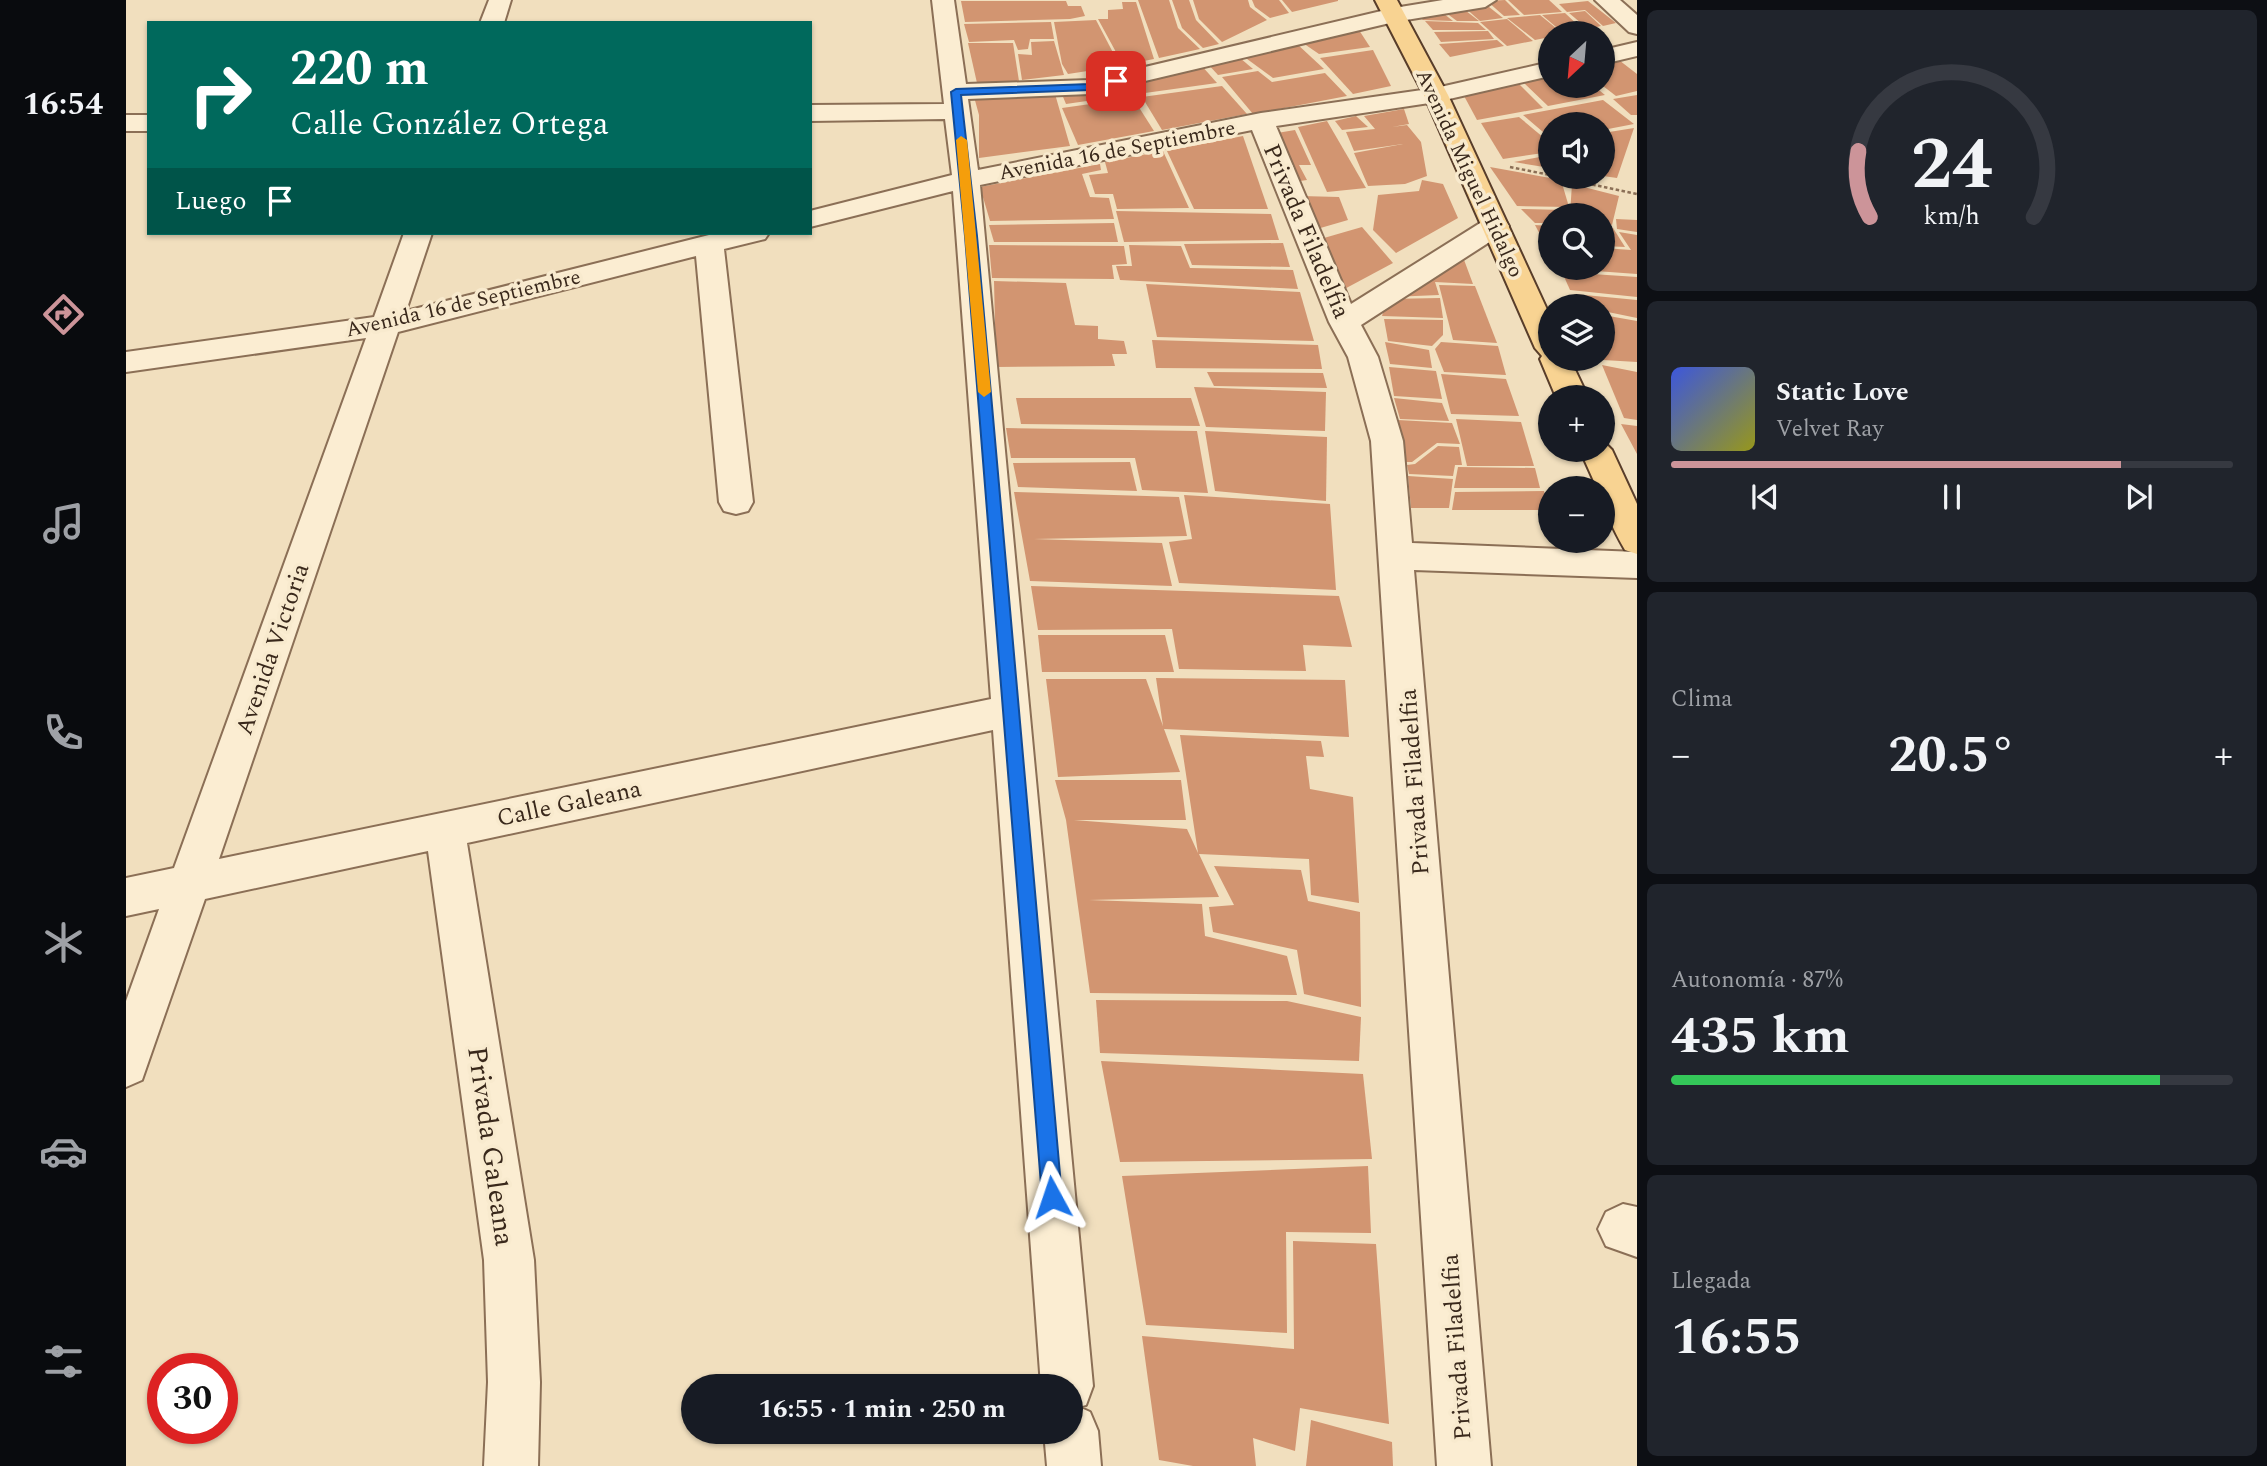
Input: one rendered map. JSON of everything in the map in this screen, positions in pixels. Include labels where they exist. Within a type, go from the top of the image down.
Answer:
[{"type":"main road","name":"Avenida Miguel Hidalgo","points":[[1390,8],[1436,96],[1538,321]]},
{"type":"main road","points":[[1601,462],[1637,541]]},
{"type":"street","points":[[493,21],[499,0]]},
{"type":"street","points":[[943,0],[966,180],[1066,1374]]},
{"type":"street","points":[[812,113],[957,102],[1090,87],[1390,8],[1485,0]]},
{"type":"street","points":[[1606,0],[1637,27]]},
{"type":"street","points":[[1615,54],[1637,49]]},
{"type":"street","name":"Avenida 16 de Septiembre","points":[[812,218],[966,180],[1261,121],[1436,96],[1538,72]]},
{"type":"street","name":"Privada Filadelfia","points":[[1261,121],[1344,322],[1363,357],[1387,441],[1398,556],[1464,1466]]},
{"type":"street","points":[[126,123],[147,123]]},
{"type":"street","points":[[1344,322],[1496,226]]},
{"type":"street","name":"Avenida Victoria","points":[[126,1064],[417,235]]},
{"type":"street","name":"Avenida 16 de Septiembre","points":[[126,362],[386,325],[747,235]]},
{"type":"street","points":[[709,244],[736,502]]},
{"type":"street","points":[[1398,556],[1637,565]]},
{"type":"street","name":"Calle Galeana","points":[[126,898],[1012,710]]},
{"type":"street","name":"Privada Galeana","points":[[445,829],[509,1260],[514,1382],[511,1466]]},
{"type":"street","points":[[1072,1444],[1074,1466]]},
{"type":"path","points":[[1613,189],[1637,194]]},
{"type":"building","points":[[1138,0],[1169,0],[1178,28],[1200,49],[1159,58]]},
{"type":"building","points":[[1172,0],[1189,0],[1196,20],[1219,44],[1203,48],[1182,28]]},
{"type":"building","points":[[1193,0],[1248,0],[1250,7],[1267,20],[1222,42],[1199,19]]},
{"type":"building","points":[[1252,0],[1279,0],[1289,13],[1270,18],[1255,7]]},
{"type":"building","points":[[1282,0],[1338,0],[1338,1],[1292,12]]},
{"type":"building","points":[[1505,0],[1520,15],[1504,16],[1487,1]]},
{"type":"building","points":[[1508,0],[1549,0],[1562,12],[1524,15]]},
{"type":"building","points":[[961,1],[1066,1],[1068,6],[1081,6],[1085,16],[1070,19],[965,22]]},
{"type":"building","points":[[1588,1],[1613,21],[1597,21],[1585,10],[1567,12],[1559,4]]},
{"type":"building","points":[[1122,2],[1136,2],[1154,59],[1123,65],[1098,19],[1108,19],[1108,10],[1123,9]]},
{"type":"building","points":[[1484,3],[1503,18],[1480,21],[1463,6]]},
{"type":"building","points":[[1461,7],[1479,21],[1457,21],[1442,10]]},
{"type":"building","points":[[1439,10],[1453,21],[1423,20],[1416,14]]},
{"type":"building","points":[[1585,11],[1596,21],[1578,21],[1569,13]]},
{"type":"building","points":[[1565,13],[1573,21],[1549,21],[1542,15]]},
{"type":"building","points":[[1540,15],[1547,21],[1538,21],[1538,39],[1535,40],[1507,18]]},
{"type":"building","points":[[1507,19],[1533,41],[1507,46],[1480,22]]},
{"type":"building","points":[[1096,20],[1120,66],[1068,74],[1062,64],[1054,22]]},
{"type":"building","points":[[1425,21],[1478,23],[1486,30],[1433,30]]},
{"type":"building","points":[[1051,22],[1054,39],[1030,39],[1028,49],[1018,50],[1014,40],[969,42],[964,24]]},
{"type":"building","points":[[1357,27],[1370,47],[1319,54],[1300,41]]},
{"type":"building","points":[[1488,31],[1494,39],[1441,42],[1434,32]]},
{"type":"building","points":[[1497,40],[1504,46],[1450,57],[1439,44]]},
{"type":"building","points":[[1054,41],[1064,75],[1022,80],[1018,54],[1032,55],[1031,42]]},
{"type":"building","points":[[968,43],[1013,43],[1019,81],[977,83]]},
{"type":"building","points":[[1296,43],[1324,69],[1273,78],[1243,56]]},
{"type":"building","points":[[1373,50],[1391,86],[1353,94],[1320,58]]},
{"type":"building","points":[[1615,57],[1637,74],[1637,91],[1616,96]]},
{"type":"building","points":[[1240,58],[1253,69],[1218,75],[1207,63]]},
{"type":"building","points":[[1201,65],[1217,83],[1145,93],[1132,80]]},
{"type":"building","points":[[1258,71],[1272,82],[1325,73],[1347,96],[1253,114],[1222,77]]},
{"type":"building","points":[[1538,76],[1538,96],[1522,81]]},
{"type":"building","points":[[1125,81],[1135,94],[1066,104],[1061,92]]},
{"type":"building","points":[[1516,81],[1543,108],[1477,120],[1463,94]]},
{"type":"building","points":[[1222,86],[1247,114],[1162,130],[1142,97]]},
{"type":"building","points":[[973,93],[1055,94],[1070,146],[979,158],[979,115]]},
{"type":"building","points":[[1637,95],[1637,115],[1631,115],[1613,99]]},
{"type":"building","points":[[1133,98],[1154,131],[1078,145],[1062,108]]},
{"type":"building","points":[[1540,98],[1589,98],[1548,106]]},
{"type":"building","points":[[1603,100],[1634,124],[1615,128],[1615,112],[1539,112]]},
{"type":"building","points":[[1404,109],[1409,124],[1392,127],[1407,125],[1421,142],[1427,176],[1405,184],[1368,186],[1354,153],[1403,144],[1354,151],[1346,132],[1375,129],[1364,116]]},
{"type":"building","points":[[1538,112],[1538,128],[1523,115]]},
{"type":"building","points":[[1356,116],[1368,127],[1342,130],[1335,121]]},
{"type":"building","points":[[1519,117],[1538,133],[1538,154],[1503,159],[1481,123]]},
{"type":"building","points":[[1327,121],[1366,188],[1327,192],[1298,127]]},
{"type":"building","points":[[1634,128],[1617,178],[1615,178],[1615,131]]},
{"type":"building","points":[[1295,130],[1311,165],[1299,165],[1307,180],[1293,182],[1271,134]]},
{"type":"building","points":[[1243,136],[1268,209],[1194,209],[1167,151]]},
{"type":"building","points":[[1163,151],[1189,208],[1117,209],[1113,194],[1095,194],[1089,175],[1108,173],[1105,162]]},
{"type":"building","points":[[1538,157],[1538,166],[1514,162]]},
{"type":"building","points":[[1100,164],[1101,170],[1082,174],[1090,197],[1109,198],[1114,219],[990,221],[980,187]]},
{"type":"building","points":[[1490,167],[1538,176],[1538,189],[1564,189],[1568,203],[1538,203],[1538,206],[1517,206]]},
{"type":"building","points":[[1422,180],[1443,184],[1458,218],[1396,253],[1373,230],[1378,195],[1419,191]]},
{"type":"building","points":[[1572,189],[1592,189],[1619,196],[1615,213],[1615,203],[1571,203]]},
{"type":"building","points":[[1301,196],[1339,197],[1348,220],[1317,229]]},
{"type":"building","points":[[1521,209],[1538,209],[1538,223]]},
{"type":"building","points":[[1116,211],[1271,214],[1279,240],[1124,242]]},
{"type":"building","points":[[1616,219],[1637,220],[1637,232],[1617,229]]},
{"type":"building","points":[[1114,223],[1118,242],[994,242],[989,225]]},
{"type":"building","points":[[1362,227],[1393,263],[1337,293],[1317,240]]},
{"type":"building","points":[[1615,231],[1625,247],[1615,247]]},
{"type":"building","points":[[1619,232],[1637,235],[1637,274],[1615,272],[1615,249],[1631,250]]},
{"type":"building","points":[[1283,243],[1290,267],[1192,265],[1184,244]]},
{"type":"building","points":[[989,245],[1124,246],[1127,264],[1112,265],[1114,279],[992,278]]},
{"type":"building","points":[[1129,245],[1181,246],[1190,268],[1293,270],[1298,289],[1120,280],[1116,266],[1132,266]]},
{"type":"building","points":[[1460,249],[1473,284],[1435,282],[1439,295],[1391,297]]},
{"type":"building","points":[[1615,276],[1637,277],[1637,297],[1570,290],[1566,280],[1615,280]]},
{"type":"building","points":[[994,281],[1066,283],[1075,325],[1098,326],[1098,339],[1124,341],[1127,354],[1112,354],[1115,366],[996,367]]},
{"type":"building","points":[[1146,284],[1300,292],[1314,341],[1157,337]]},
{"type":"building","points":[[1439,285],[1475,286],[1497,343],[1453,340]]},
{"type":"building","points":[[1440,298],[1443,318],[1382,316],[1387,299]]},
{"type":"building","points":[[1615,298],[1637,300],[1637,318],[1615,313]]},
{"type":"building","points":[[1615,317],[1637,321],[1637,362],[1615,361]]},
{"type":"building","points":[[1384,319],[1443,320],[1443,335],[1432,346],[1388,341]]},
{"type":"building","points":[[1152,340],[1318,345],[1322,369],[1156,368]]},
{"type":"building","points":[[1385,342],[1429,350],[1432,368],[1390,364]]},
{"type":"building","points":[[1441,342],[1498,346],[1506,375],[1444,372],[1435,349]]},
{"type":"building","points":[[1389,367],[1436,371],[1442,399],[1394,396]]},
{"type":"building","points":[[1615,368],[1637,372],[1637,420],[1624,418],[1615,396],[1615,385],[1610,385],[1604,371],[1615,371]]},
{"type":"building","points":[[1207,372],[1323,373],[1327,388],[1214,386]]},
{"type":"building","points":[[1441,374],[1506,379],[1519,416],[1451,414]]},
{"type":"building","points":[[1194,387],[1326,392],[1325,431],[1206,427]]},
{"type":"building","points":[[1016,398],[1191,398],[1200,426],[1021,424]]},
{"type":"building","points":[[1394,398],[1442,403],[1449,421],[1400,419]]},
{"type":"building","points":[[1456,419],[1521,422],[1534,466],[1467,466]]},
{"type":"building","points":[[1398,420],[1452,423],[1460,444],[1437,443],[1412,462],[1405,462]]},
{"type":"building","points":[[1621,424],[1637,426],[1637,454]]},
{"type":"building","points":[[1006,428],[1197,431],[1208,493],[1142,490],[1135,458],[1011,458]]},
{"type":"building","points":[[1205,431],[1327,437],[1326,501],[1215,491]]},
{"type":"building","points":[[1438,446],[1459,447],[1462,465],[1455,465],[1453,476],[1409,474],[1407,465],[1415,464]]},
{"type":"building","points":[[1130,462],[1137,491],[1018,487],[1013,463]]},
{"type":"building","points":[[1458,467],[1535,468],[1538,480],[1538,488],[1454,488]]},
{"type":"building","points":[[1408,476],[1453,479],[1449,508],[1411,508]]},
{"type":"building","points":[[1538,491],[1538,510],[1452,510],[1455,492]]},
{"type":"building","points":[[1014,492],[1179,497],[1187,536],[1034,539],[1162,543],[1172,586],[1030,581]]},
{"type":"building","points":[[1184,495],[1330,504],[1336,590],[1179,583],[1169,542],[1192,539]]},
{"type":"building","points":[[1031,586],[1339,596],[1352,647],[1303,645],[1306,671],[1179,669],[1172,629],[1038,630]]},
{"type":"building","points":[[1038,635],[1165,635],[1174,672],[1042,672]]},
{"type":"building","points":[[1156,678],[1345,680],[1349,737],[1164,729],[1180,772],[1058,777],[1046,679],[1146,679],[1163,726]]},
{"type":"building","points":[[1180,735],[1321,741],[1324,757],[1306,756],[1310,789],[1353,797],[1359,903],[1311,895],[1309,859],[1199,854],[1219,897],[1089,900],[1202,904],[1205,936],[1287,956],[1297,995],[1090,993],[1066,820],[1055,780],[1181,780],[1186,820],[1074,820],[1187,829],[1198,853]]},
{"type":"building","points":[[1214,866],[1301,870],[1308,901],[1360,912],[1361,1007],[1304,994],[1297,950],[1213,932],[1209,907],[1234,905]]},
{"type":"building","points":[[1096,1000],[1287,1001],[1361,1017],[1359,1061],[1100,1053]]},
{"type":"building","points":[[1101,1061],[1363,1074],[1372,1159],[1120,1162]]},
{"type":"building","points":[[1368,1166],[1371,1233],[1286,1232],[1287,1333],[1146,1325],[1122,1176]]},
{"type":"building","points":[[1293,1241],[1376,1244],[1389,1424],[1300,1408],[1295,1451],[1253,1438],[1256,1466],[1193,1466],[1159,1460],[1142,1336],[1294,1349]]},
{"type":"building","points":[[1311,1420],[1392,1442],[1393,1466],[1306,1466]]},
{"type":"slow traffic","points":[[961,140],[984,392]]},
{"type":"route","points":[[1052,1197],[971,236],[956,92],[1090,87],[1116,81]]}]
